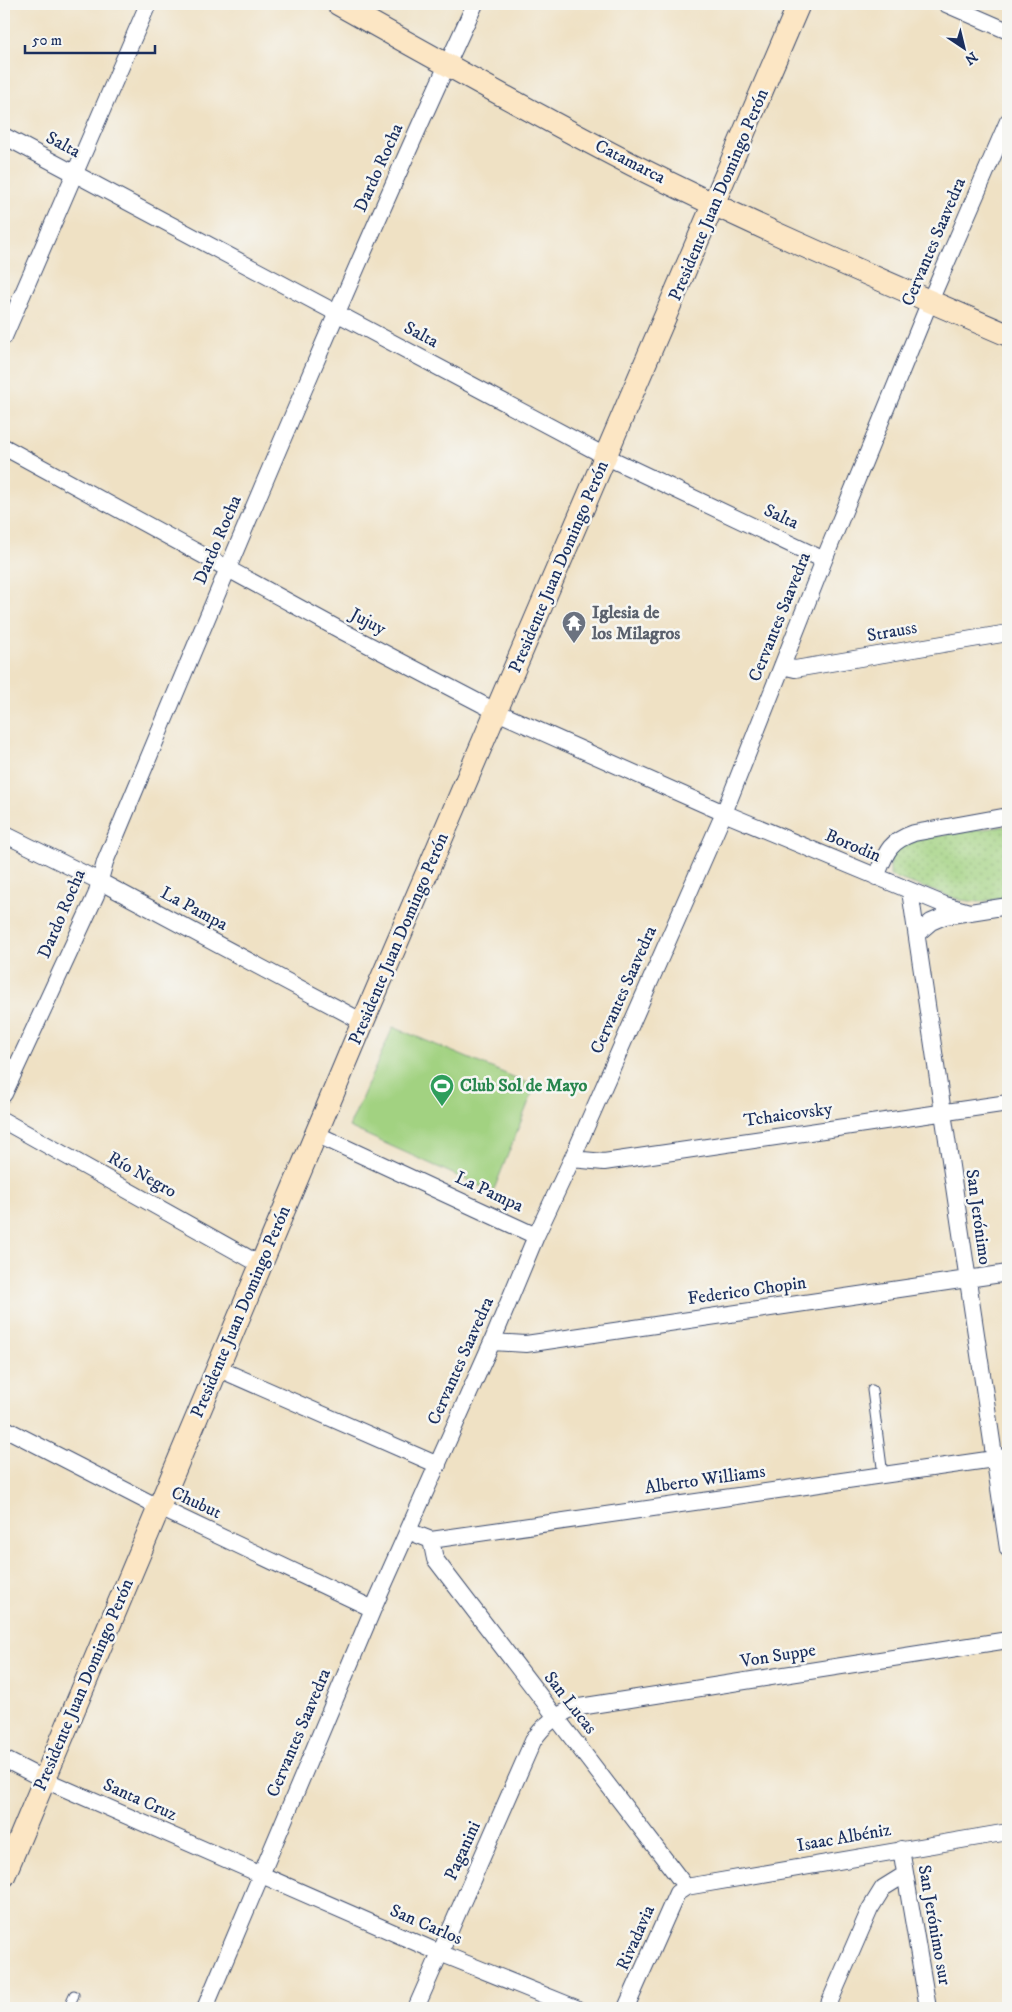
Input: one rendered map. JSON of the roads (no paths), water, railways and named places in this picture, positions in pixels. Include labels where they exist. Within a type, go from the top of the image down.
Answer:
[{"type":"street","points":[[4,337],[148,4]]},
{"type":"street","name":"Catamarca","points":[[338,4],[446,65],[633,165],[930,302],[1008,335]]},
{"type":"street","name":"Dardo Rocha","points":[[4,1094],[96,895],[105,862],[228,568],[337,312],[446,65],[475,4]]},
{"type":"street","name":"Presidente Juan Domingo Perón","points":[[4,1876],[363,1022],[607,457],[799,4]]},
{"type":"street","points":[[946,4],[1008,30]]},
{"type":"street","name":"Cervantes Saavedra","points":[[205,2008],[373,1609],[724,813],[824,560],[930,302],[1008,121]]},
{"type":"street","name":"Salta","points":[[4,136],[607,457],[824,560]]},
{"type":"street","name":"Jujuy","points":[[4,447],[342,632],[497,712],[724,813]]},
{"type":"street","name":"Strauss","points":[[782,666],[795,669],[1008,633]]},
{"type":"street","name":"Borodin","points":[[724,813],[910,891],[969,912]]},
{"type":"street","points":[[876,877],[887,849],[902,837],[914,833],[1008,816]]},
{"type":"street","name":"La Pampa","points":[[4,834],[99,881],[363,1022]]},
{"type":"street","name":"San Jerónimo","points":[[910,891],[967,1279],[1002,1458],[1008,1549]]},
{"type":"street","points":[[917,934],[931,922],[945,916],[1008,906]]},
{"type":"street","name":"Tchaicovsky","points":[[572,1159],[604,1162],[1008,1103]]},
{"type":"street","name":"Río Negro","points":[[4,1121],[261,1265]]},
{"type":"street","name":"La Pampa","points":[[316,1134],[536,1236]]},
{"type":"street","name":"Federico Chopin","points":[[492,1342],[526,1344],[1008,1273]]},
{"type":"street","points":[[218,1369],[438,1465]]},
{"type":"street","name":"Chubut","points":[[4,1428],[158,1507],[373,1609]]},
{"type":"street","name":"Alberto Williams","points":[[408,1531],[431,1540],[1002,1458]]},
{"type":"street","name":"San Lucas","points":[[431,1540],[434,1559],[686,1886]]},
{"type":"street","name":"Von Suppe","points":[[556,1716],[573,1708],[1008,1640]]},
{"type":"street","name":"Paganini","points":[[416,2008],[533,1741],[540,1729],[556,1716]]},
{"type":"street","name":"Santa Cruz","points":[[4,1760],[45,1780],[261,1875]]},
{"type":"street","name":"Isaac Albéniz","points":[[686,1886],[1008,1832]]},
{"type":"street","name":"San Jerónimo sur","points":[[901,1849],[928,2008]]},
{"type":"street","name":"San Carlos","points":[[261,1875],[576,2008]]},
{"type":"street","points":[[827,2008],[870,1908],[883,1888],[904,1875]]},
{"type":"street","name":"Rivadavia","points":[[626,2008],[677,1893],[686,1886]]},
{"type":"lane","points":[[872,1390],[882,1475]]},
{"type":"lane","points":[[68,2008],[74,1995]]},
{"type":"place","name":"Iglesia de los Milagros","points":[[574,644]]},
{"type":"place","name":"Club Sol de Mayo","points":[[442,1107]]}]
